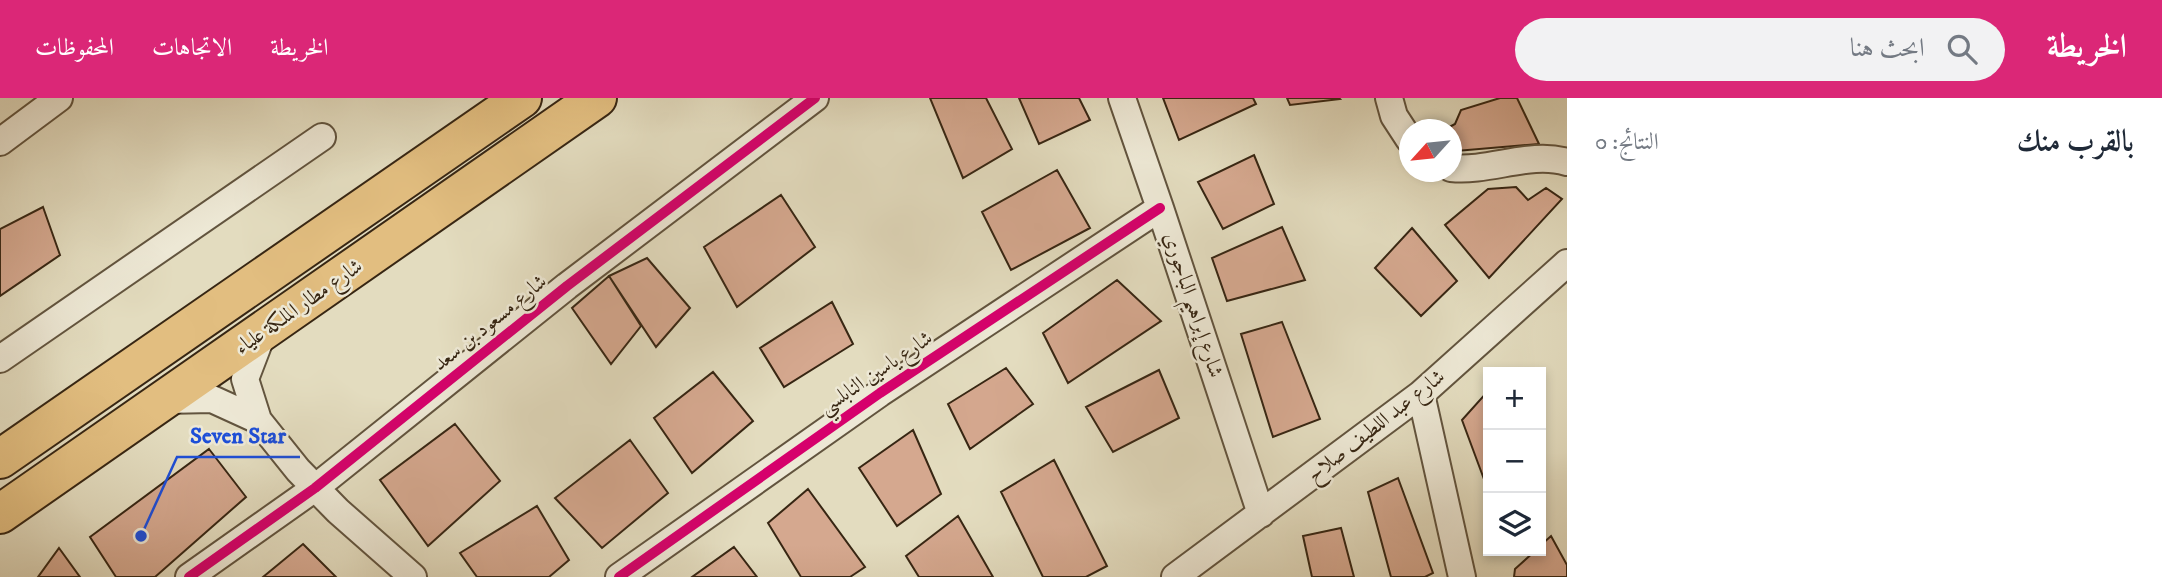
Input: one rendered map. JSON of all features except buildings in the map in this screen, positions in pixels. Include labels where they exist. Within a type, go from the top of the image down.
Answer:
[{"type":"highway","points":[[0,459],[522,98]]},
{"type":"highway","name":"شارع مطار الملكة علياء","points":[[0,514],[597,98]]},
{"type":"street","points":[[0,142],[59,98]]},
{"type":"street","name":"شارع مسعود بن سعد","points":[[189,577],[315,488],[567,286],[815,98]]},
{"type":"street","name":"شارع إبراهيم الباجوري","points":[[1122,98],[1261,514]]},
{"type":"street","points":[[1389,98],[1399,124]]},
{"type":"street","points":[[0,359],[322,137]]},
{"type":"street","points":[[1462,169],[1552,158],[1567,162]]},
{"type":"street","name":"شارع ياسين النابلسي","points":[[619,577],[880,393],[1160,208]]},
{"type":"street","name":"شارع عبد اللطيف صلاح","points":[[1175,577],[1421,394],[1567,263]]},
{"type":"street","points":[[263,332],[244,379],[258,419],[315,488],[413,577]]},
{"type":"street","points":[[1421,394],[1462,577]]},
{"type":"street","points":[[165,400],[212,399],[258,419]]},
{"type":"cycle path","points":[[189,577],[315,488],[567,286],[815,98]]},
{"type":"cycle path","points":[[619,577],[880,393],[1160,208]]},
{"type":"place","name":"Seven Star","points":[[141,536]]}]
